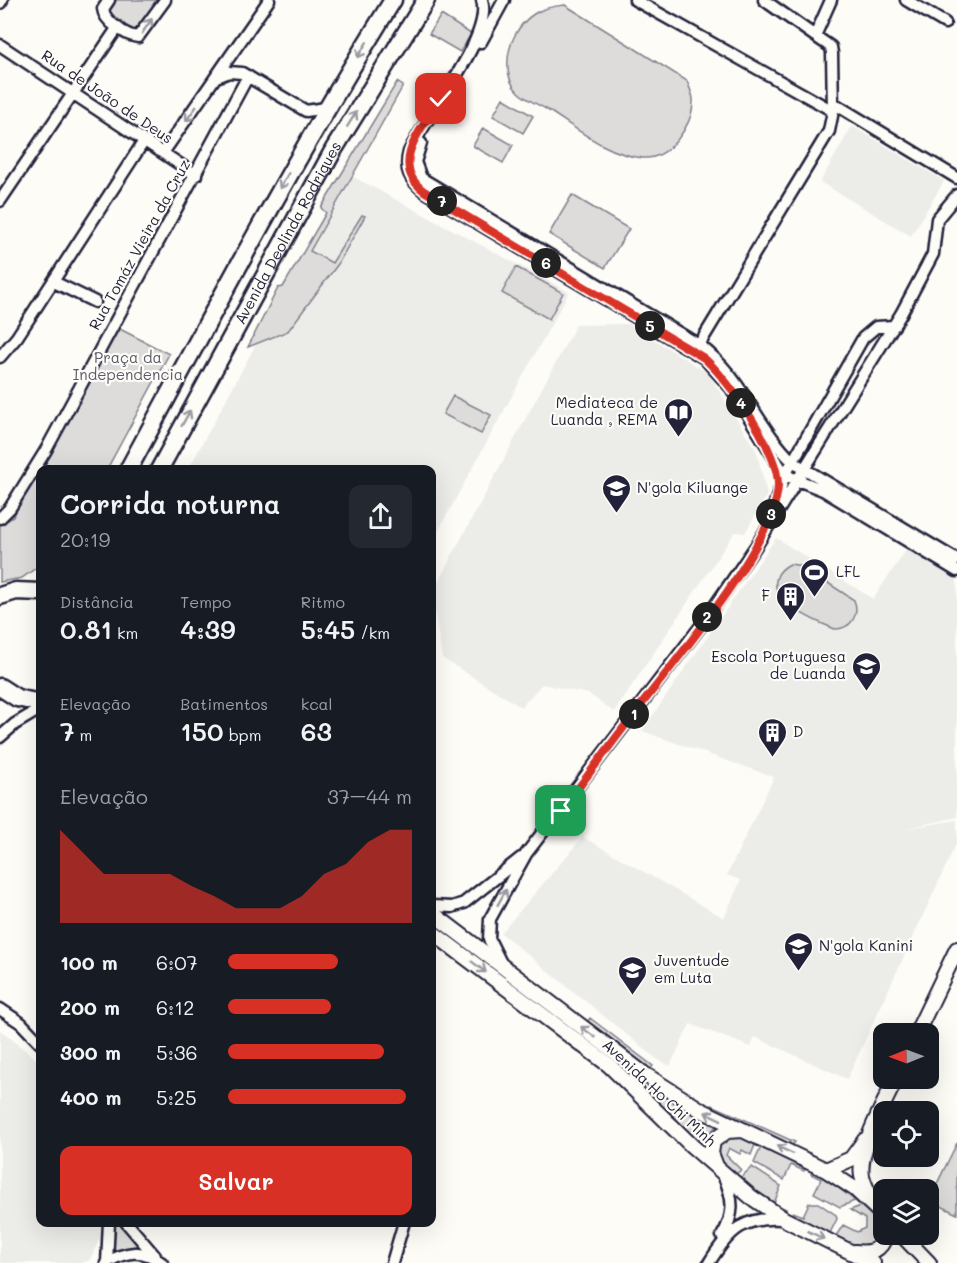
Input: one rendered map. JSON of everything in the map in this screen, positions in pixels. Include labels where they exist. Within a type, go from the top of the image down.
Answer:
[{"type":"highway","name":"Avenida Deolinda Rodrigues","points":[[131,465],[313,130],[393,0]]},
{"type":"highway","name":"Avenida Deolinda Rodrigues","points":[[162,465],[334,149],[426,0]]},
{"type":"highway","points":[[5,592],[36,581]]},
{"type":"highway","points":[[5,592],[36,592]]},
{"type":"highway","points":[[0,687],[16,698],[36,702]]},
{"type":"main road","name":"Avenida Ho Chi Minh","points":[[436,916],[644,1074],[701,1110],[826,1170],[873,1206]]},
{"type":"main road","name":"Avenida Ho Chi Minh","points":[[436,935],[609,1065],[721,1172],[751,1197],[784,1219],[873,1263]]},
{"type":"main road","points":[[921,1023],[957,949]]},
{"type":"main road","points":[[873,1199],[862,1176],[862,1161],[872,1131],[891,1089]]},
{"type":"main road","points":[[721,1172],[711,1153],[713,1141],[727,1131],[744,1131]]},
{"type":"main road","points":[[826,1170],[851,1159],[872,1131]]},
{"type":"main road","points":[[847,1250],[874,1252],[881,1245]]},
{"type":"main road","points":[[912,1245],[929,1263]]},
{"type":"street","points":[[109,0],[102,13],[118,27],[138,37],[165,0]]},
{"type":"street","points":[[164,153],[241,44],[269,0]]},
{"type":"street","points":[[410,25],[432,0]]},
{"type":"street","points":[[482,0],[484,11],[479,34],[409,152],[407,164],[411,180],[424,191],[704,358],[731,388],[785,475],[823,490],[957,571]]},
{"type":"street","points":[[504,0],[419,146],[415,162],[418,174],[431,186],[699,345],[729,371],[774,442],[793,462],[957,560]]},
{"type":"street","points":[[635,0],[833,107],[957,178]]},
{"type":"street","points":[[699,345],[829,131],[833,107],[831,47],[764,0]]},
{"type":"street","points":[[815,36],[831,0]]},
{"type":"street","points":[[906,0],[945,23]]},
{"type":"street","points":[[0,201],[118,27]]},
{"type":"street","points":[[241,44],[237,60],[245,74]]},
{"type":"street","name":"Rua de João de Deus","points":[[0,45],[196,175]]},
{"type":"street","points":[[218,76],[230,72],[245,74],[306,111],[313,130]]},
{"type":"street","name":"Rua Tomáz Vieira da Cruz","points":[[37,465],[196,175],[245,74]]},
{"type":"street","points":[[306,111],[326,108]]},
{"type":"street","points":[[0,357],[17,337],[54,282],[144,141]]},
{"type":"street","points":[[505,969],[489,939],[490,919],[526,854],[700,627],[758,543],[894,326],[933,254],[941,212],[957,195]]},
{"type":"street","points":[[54,282],[95,302]]},
{"type":"street","points":[[758,543],[785,475],[864,338],[876,327],[894,326]]},
{"type":"street","points":[[771,453],[777,473],[776,502]]},
{"type":"street","name":"Rua Tomáz Vieira da Cruz","points":[[0,518],[10,508],[36,466]]},
{"type":"street","points":[[0,737],[15,724],[36,712]]},
{"type":"street","points":[[436,906],[453,907],[464,903],[526,854]]},
{"type":"street","points":[[0,1009],[21,1023],[36,1039]]},
{"type":"street","points":[[21,1023],[36,1028]]},
{"type":"street","points":[[711,1260],[731,1220],[733,1209],[729,1187],[721,1172]]},
{"type":"street","points":[[711,1260],[734,1230],[744,1224],[757,1218],[784,1219]]},
{"type":"street","points":[[110,1227],[107,1263],[132,1251],[161,1262]]},
{"type":"street","points":[[130,1227],[161,1262]]},
{"type":"street","points":[[392,1263],[403,1227]]},
{"type":"shaded area","points":[[852,126],[944,181],[911,236],[820,182]]},
{"type":"shaded area","points":[[348,174],[569,292],[436,535],[436,465],[191,465]]},
{"type":"shaded area","name":"N'gola Kiluange","points":[[629,324],[708,373],[757,452],[767,495],[745,533],[735,532],[614,712],[589,694],[542,684],[521,707],[442,658],[436,619],[436,586],[576,325]]},
{"type":"shaded area","points":[[776,538],[873,599],[907,549],[957,578],[957,817],[904,829],[957,820],[957,842],[847,1079],[755,1037],[751,1047],[690,1024],[670,1066],[657,1059],[501,933],[583,837],[724,918],[741,880],[727,875],[774,777],[642,731]]},
{"type":"shaded area","points":[[0,1030],[36,1059],[36,1227],[101,1227],[101,1235],[90,1260],[82,1263],[0,1263]]},
{"type":"green space","points":[[112,0],[160,0],[136,35],[103,13]]},
{"type":"green space","points":[[565,5],[687,81],[693,100],[692,111],[684,131],[670,147],[652,157],[643,158],[617,152],[524,97],[513,86],[508,73],[508,58],[518,29],[541,10]]},
{"type":"green space","points":[[441,15],[471,34],[460,52],[429,34]]},
{"type":"green space","points":[[397,82],[403,86],[310,251],[332,263],[362,215],[365,216],[338,264],[288,331],[248,347],[278,288],[283,287],[326,213],[321,208]]},
{"type":"green space","points":[[503,98],[533,116],[523,133],[493,116]]},
{"type":"green space","points":[[483,128],[513,145],[503,163],[473,146]]},
{"type":"green space","points":[[572,195],[629,229],[605,268],[549,234]]},
{"type":"green space","points":[[516,267],[563,293],[549,319],[502,293]]},
{"type":"green space","name":"Praça da Independencia","points":[[114,326],[169,354],[109,465],[40,465]]},
{"type":"green space","points":[[453,396],[491,415],[481,434],[443,414]]},
{"type":"green space","name":"Praça da Independencia","points":[[36,474],[36,568],[22,578],[0,582],[0,525],[13,517]]},
{"type":"green space","name":"LFL","points":[[790,564],[802,566],[854,600],[856,611],[850,624],[835,629],[806,616],[786,602],[776,586],[779,573]]},
{"type":"green space","points":[[590,1018],[653,1066],[650,1070],[587,1022]]},
{"type":"green space","points":[[617,1068],[658,1099],[661,1095],[697,1114],[694,1119],[699,1122],[703,1117],[718,1124],[704,1139],[703,1150]]},
{"type":"green space","points":[[712,1105],[795,1142],[792,1146],[710,1109]]},
{"type":"green space","points":[[733,1134],[754,1141],[794,1159],[812,1170],[806,1167],[804,1171],[791,1165],[784,1180],[754,1163],[761,1147],[755,1145],[751,1155],[742,1150],[740,1154],[729,1148],[726,1155],[741,1170],[736,1174],[741,1177],[752,1167],[781,1186],[774,1203],[786,1209],[784,1212],[791,1215],[793,1212],[803,1216],[809,1203],[818,1203],[836,1215],[837,1219],[830,1233],[836,1236],[843,1225],[857,1232],[865,1228],[865,1219],[850,1210],[861,1206],[873,1217],[873,1244],[860,1248],[777,1209],[754,1193],[719,1160],[717,1153],[722,1138]]},
{"type":"green space","points":[[957,1143],[957,1214],[939,1205],[939,1180]]},
{"type":"green space","points":[[812,1170],[855,1201],[840,1207],[814,1193],[821,1179],[811,1174]]},
{"type":"green space","points":[[115,1227],[123,1227],[142,1251],[126,1248],[111,1257]]},
{"type":"place","name":"Mediateca de Luanda , REMA","points":[[679,438]]},
{"type":"place","name":"N'gola Kiluange","points":[[616,514]]},
{"type":"place","name":"LFL","points":[[815,598]]},
{"type":"place","name":"F","points":[[791,622]]},
{"type":"place","name":"Escola Portuguesa de Luanda","points":[[867,692]]},
{"type":"place","name":"D","points":[[772,758]]},
{"type":"place","name":"N'gola Kanini","points":[[798,972]]},
{"type":"place","name":"Juventude em Luta","points":[[633,996]]},
{"type":"route","points":[[441,99],[409,152],[407,170],[411,180],[424,191],[704,358],[731,388],[771,453],[777,473],[776,502],[758,543],[700,627],[561,811]]}]
